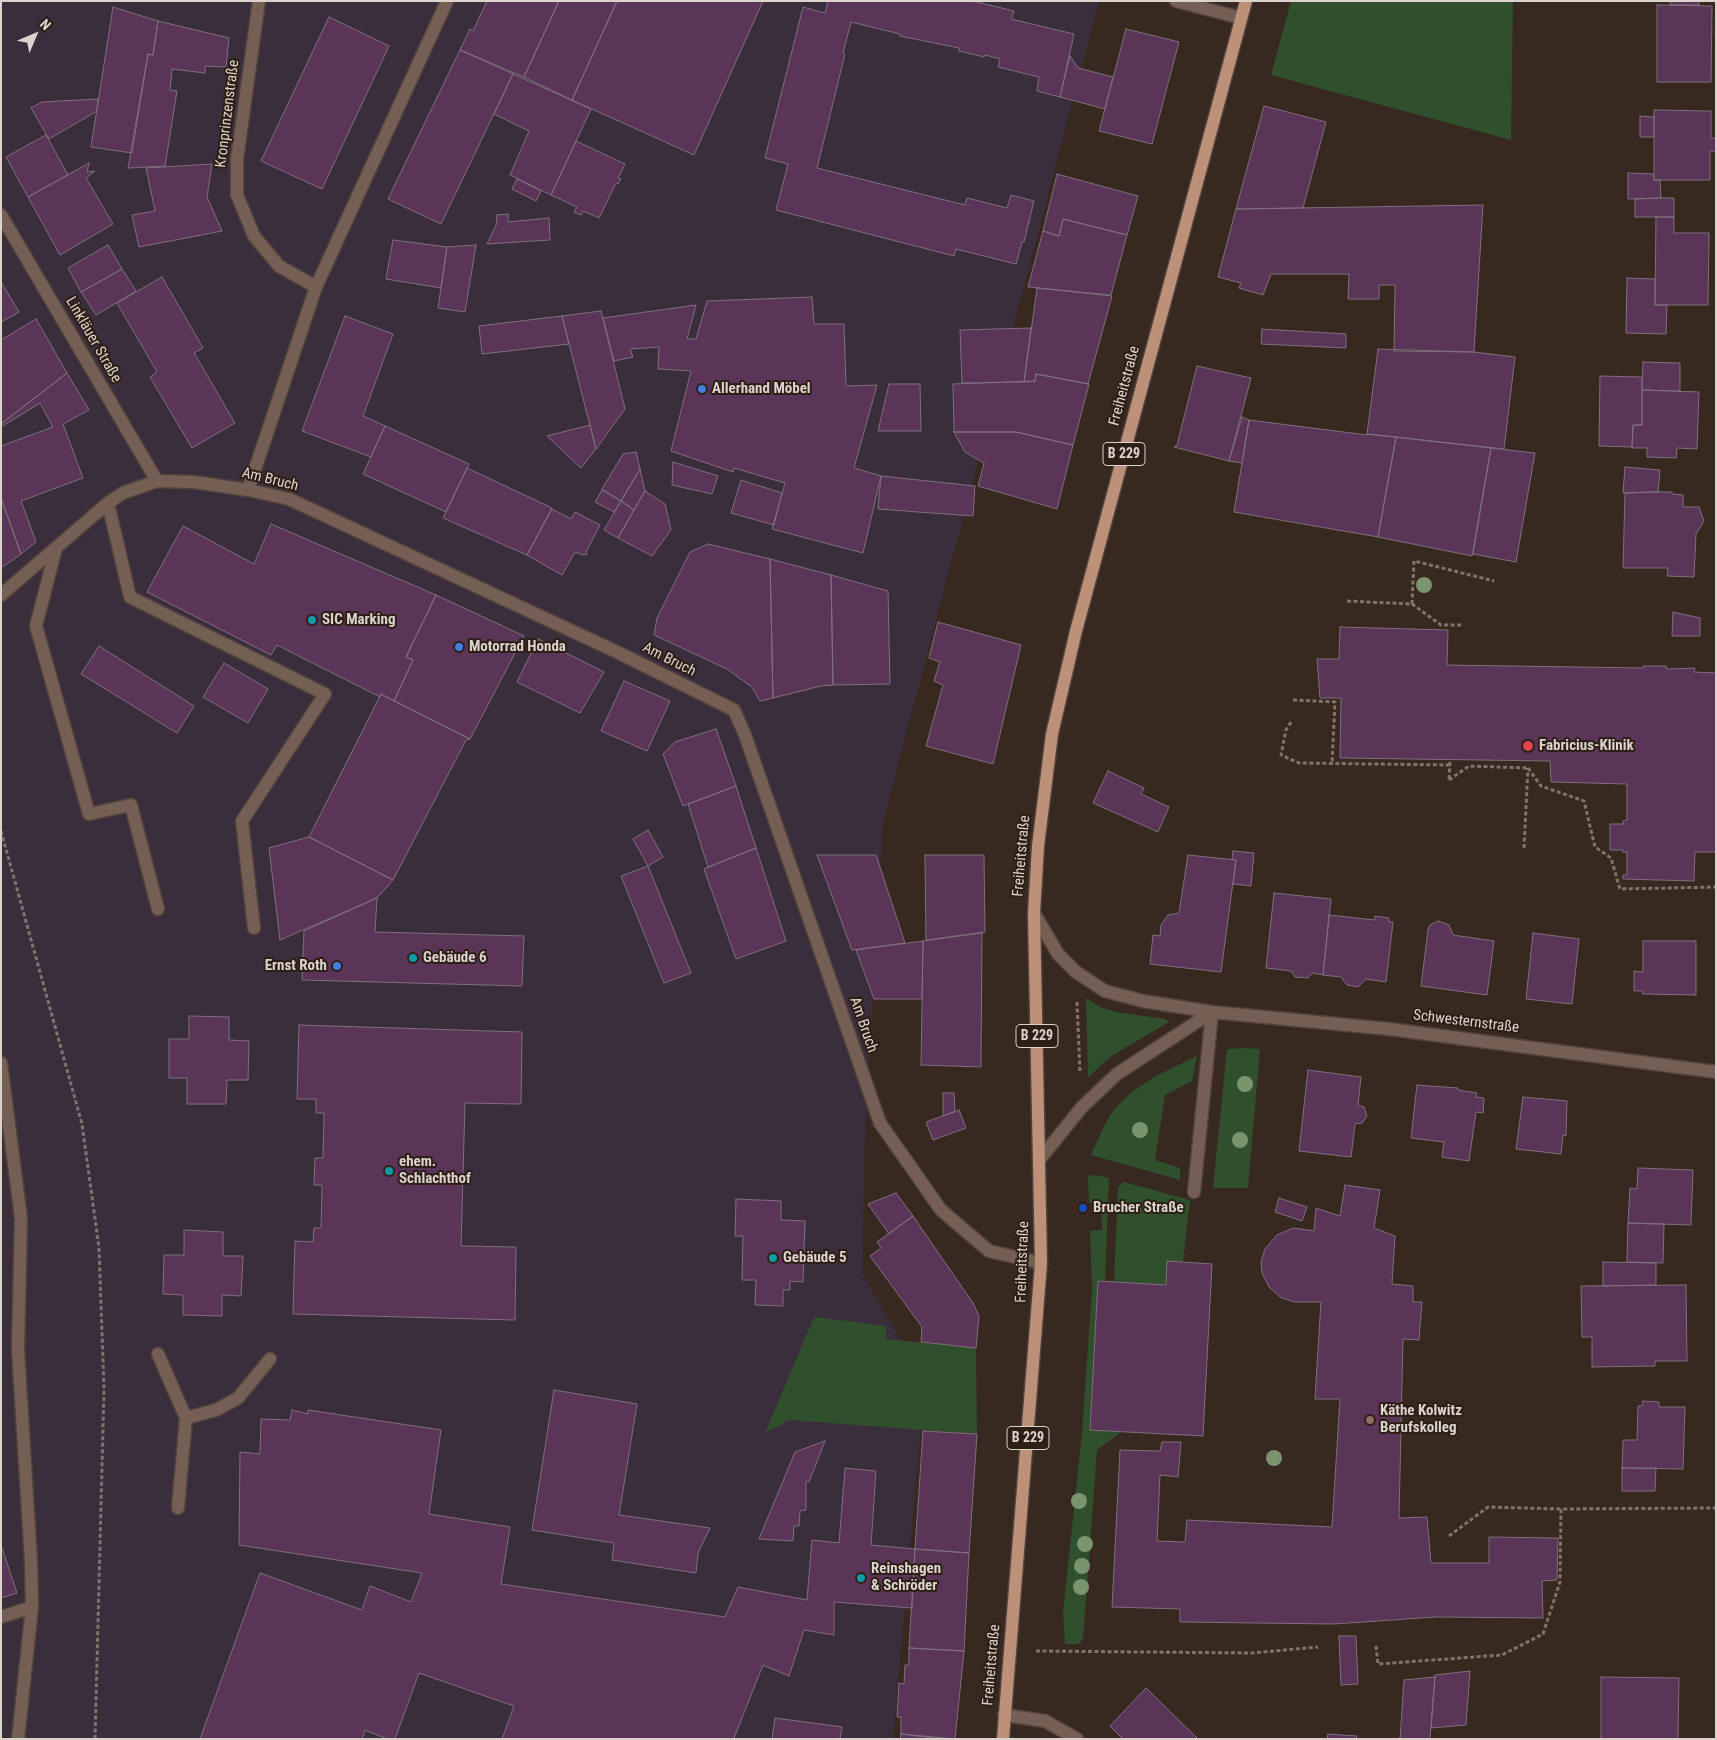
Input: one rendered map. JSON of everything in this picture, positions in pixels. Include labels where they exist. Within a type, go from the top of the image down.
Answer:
[{"type":"main road","name":"Freiheitstraße","points":[[1003,1739],[1041,1263],[1034,913],[1038,846],[1052,734],[1076,631],[1246,1]]},
{"type":"street","name":"Kronprinzenstraße","points":[[258,1],[237,159],[237,195],[254,236],[279,266],[316,287]]},
{"type":"street","points":[[248,490],[316,287],[447,1]]},
{"type":"street","points":[[1176,1],[1241,18]]},
{"type":"street","name":"Linkläuer Straße","points":[[1,215],[157,481]]},
{"type":"street","name":"Am Bruch","points":[[1,595],[108,503],[123,493],[157,481],[194,482],[248,490],[289,499],[617,652],[734,710],[745,735],[880,1123],[941,1210],[989,1251],[1041,1263]]},
{"type":"street","points":[[108,503],[130,596],[325,694],[242,821],[254,928]]},
{"type":"street","points":[[56,548],[36,626],[89,814],[131,805],[158,909]]},
{"type":"street","name":"Schwesternstraße","points":[[1034,913],[1058,954],[1076,972],[1105,991],[1143,1001],[1212,1012],[1389,1029],[1716,1072]]},
{"type":"street","points":[[1040,1159],[1082,1107],[1117,1074],[1212,1012]]},
{"type":"street","points":[[1194,1192],[1212,1012]]},
{"type":"street","points":[[1,1063],[21,1218],[18,1350],[32,1608],[18,1739]]},
{"type":"street","points":[[158,1354],[186,1418],[178,1508]]},
{"type":"street","points":[[186,1418],[216,1410],[238,1398],[270,1359]]},
{"type":"street","points":[[1,1617],[32,1608]]},
{"type":"street","points":[[1004,1715],[1045,1721],[1077,1739]]},
{"type":"path","points":[[1412,604],[1414,561],[1494,581]]},
{"type":"path","points":[[1346,601],[1412,604],[1441,625],[1462,625]]},
{"type":"path","points":[[1441,625],[1441,630]]},
{"type":"path","points":[[1293,700],[1335,702],[1332,763]]},
{"type":"path","points":[[1291,722],[1286,730],[1281,755],[1299,763],[1450,765]]},
{"type":"path","points":[[1450,760],[1449,780],[1469,766],[1528,768]]},
{"type":"path","points":[[1524,848],[1528,768]]},
{"type":"path","points":[[1528,768],[1541,786],[1584,801],[1595,847],[1611,858],[1620,889],[1716,887]]},
{"type":"path","points":[[1,831],[82,1124],[99,1248],[104,1390],[95,1739]]},
{"type":"path","points":[[1077,1000],[1081,1076]]},
{"type":"path","points":[[1449,1536],[1488,1507],[1716,1508]]},
{"type":"path","points":[[1376,1646],[1378,1664],[1502,1655],[1543,1634],[1560,1582],[1561,1508]]},
{"type":"path","points":[[1010,1650],[1252,1653],[1318,1647]]},
{"type":"shaded area","points":[[1,1],[1099,1],[883,822],[865,1137],[862,1273],[925,1381],[893,1739],[1,1739]]},
{"type":"green space","points":[[1291,1],[1513,1],[1511,140],[1271,75]]},
{"type":"green space","points":[[1086,998],[1100,1007],[1116,1012],[1165,1019],[1169,1022],[1113,1055],[1088,1077]]},
{"type":"green space","points":[[1227,1049],[1260,1049],[1248,1188],[1213,1188]]},
{"type":"green space","points":[[1197,1056],[1192,1081],[1165,1095],[1155,1160],[1180,1168],[1180,1180],[1091,1155],[1106,1122],[1115,1108],[1133,1091],[1156,1076]]},
{"type":"green space","points":[[1095,1175],[1109,1178],[1105,1281],[1098,1281],[1090,1430],[1121,1432],[1097,1450],[1083,1639],[1079,1644],[1065,1644],[1063,1612],[1082,1433],[1092,1288],[1090,1231],[1102,1230],[1101,1202],[1089,1203],[1088,1176]]},
{"type":"green space","points":[[1124,1182],[1190,1200],[1183,1262],[1167,1262],[1166,1285],[1114,1282],[1118,1187]]},
{"type":"green space","points":[[814,1317],[886,1326],[886,1339],[976,1348],[977,1434],[790,1420],[765,1433]]},
{"type":"building","points":[[487,1],[559,1],[524,77],[460,50],[470,29],[473,31]]},
{"type":"building","points":[[559,1],[617,1],[572,100],[524,77]]},
{"type":"building","points":[[617,1],[763,1],[694,155],[572,100]]},
{"type":"building","points":[[828,1],[973,1],[1014,11],[1011,19],[1074,34],[1060,97],[1037,91],[1039,77],[998,67],[1000,59],[959,51],[959,48],[900,36],[900,34],[851,22],[843,53],[845,54],[817,168],[965,205],[967,198],[1007,208],[1011,195],[1034,201],[1024,242],[1022,242],[1016,264],[956,249],[954,256],[776,210],[788,164],[765,158],[803,7],[825,13]]},
{"type":"building","points":[[1670,1],[1699,1],[1699,5],[1670,5]]},
{"type":"building","points":[[1657,5],[1712,6],[1711,82],[1657,82]]},
{"type":"building","points":[[113,7],[158,21],[153,55],[148,54],[132,153],[91,147]]},
{"type":"building","points":[[329,17],[389,46],[322,189],[261,161]]},
{"type":"building","points":[[158,21],[229,38],[226,67],[205,66],[205,73],[172,69],[170,90],[177,91],[165,166],[128,168],[148,54],[153,55]]},
{"type":"building","points":[[1126,29],[1179,42],[1152,144],[1099,131]]},
{"type":"building","points":[[460,50],[513,74],[441,224],[388,199]]},
{"type":"building","points":[[1070,56],[1078,68],[1113,77],[1105,109],[1060,97]]},
{"type":"building","points":[[513,74],[591,109],[551,195],[510,175],[529,131],[494,114]]},
{"type":"building","points":[[98,99],[97,111],[49,139],[31,108],[42,102]]},
{"type":"building","points":[[1264,106],[1326,122],[1303,208],[1236,209]]},
{"type":"building","points":[[1654,110],[1711,111],[1711,138],[1716,138],[1716,151],[1710,151],[1710,180],[1654,180]]},
{"type":"building","points":[[1640,116],[1654,117],[1654,137],[1640,137]]},
{"type":"building","points":[[46,135],[68,175],[28,197],[6,157]]},
{"type":"building","points":[[576,141],[625,164],[618,178],[621,179],[618,184],[616,183],[599,218],[583,211],[581,215],[574,212],[577,207],[551,195]]},
{"type":"building","points":[[89,163],[87,172],[95,171],[86,178],[113,224],[60,255],[28,197]]},
{"type":"building","points":[[212,164],[207,197],[222,231],[139,247],[132,215],[155,211],[146,168]]},
{"type":"building","points":[[1628,173],[1653,174],[1654,180],[1660,180],[1661,198],[1628,199]]},
{"type":"building","points":[[1057,174],[1138,196],[1127,235],[1063,219],[1059,236],[1043,231]]},
{"type":"building","points":[[517,179],[541,191],[536,201],[512,189]]},
{"type":"building","points":[[1674,198],[1674,217],[1635,217],[1635,199]]},
{"type":"building","points":[[1483,205],[1474,352],[1394,351],[1395,285],[1379,285],[1379,299],[1348,299],[1349,274],[1271,274],[1263,295],[1239,288],[1241,283],[1218,277],[1236,209]]},
{"type":"building","points":[[508,214],[508,222],[549,218],[550,240],[487,244],[497,223],[496,215]]},
{"type":"building","points":[[1656,217],[1674,217],[1674,233],[1709,233],[1708,305],[1655,305]]},
{"type":"building","points":[[1063,219],[1127,235],[1111,295],[1028,287],[1043,231],[1059,236]]},
{"type":"building","points":[[393,240],[447,247],[441,288],[386,279]]},
{"type":"building","points":[[108,245],[122,269],[81,292],[68,268]]},
{"type":"building","points":[[476,245],[465,312],[438,308],[447,247]]},
{"type":"building","points":[[122,269],[136,291],[96,315],[81,292]]},
{"type":"building","points":[[162,277],[203,348],[194,353],[235,423],[192,448],[150,377],[157,372],[117,303]]},
{"type":"building","points":[[1627,278],[1655,279],[1655,305],[1667,305],[1666,334],[1626,333]]},
{"type":"building","points":[[1,282],[19,312],[1,322]]},
{"type":"building","points":[[1037,288],[1112,296],[1088,384],[1036,374],[1035,381],[1024,382]]},
{"type":"building","points":[[812,297],[814,324],[844,324],[846,386],[877,385],[854,468],[881,476],[863,553],[772,529],[785,483],[734,468],[733,472],[671,451],[691,371],[658,369],[659,347],[630,349],[633,357],[614,361],[603,318],[696,305],[687,339],[696,339],[707,301]]},
{"type":"building","points":[[601,311],[625,409],[596,449],[562,316]]},
{"type":"building","points":[[345,316],[393,334],[363,416],[385,426],[371,457],[302,431]]},
{"type":"building","points":[[562,316],[569,344],[482,354],[479,326]]},
{"type":"building","points":[[36,319],[67,373],[1,424],[1,340]]},
{"type":"building","points":[[1031,328],[1024,382],[962,383],[960,330]]},
{"type":"building","points":[[1262,329],[1346,334],[1346,348],[1261,344]]},
{"type":"building","points":[[1378,349],[1474,352],[1515,357],[1504,449],[1367,434]]},
{"type":"building","points":[[1643,362],[1680,363],[1680,391],[1642,390]]},
{"type":"building","points":[[1197,366],[1251,378],[1229,461],[1174,447],[1177,445]]},
{"type":"building","points":[[67,373],[89,410],[63,424],[83,478],[21,501],[36,542],[21,554],[1,498],[1,446],[53,427],[40,403],[1,427],[1,424]]},
{"type":"building","points":[[1036,374],[1089,384],[1073,445],[1016,432],[954,432],[953,384],[1035,381]]},
{"type":"building","points":[[1600,376],[1642,377],[1642,425],[1633,425],[1632,447],[1599,446]]},
{"type":"building","points":[[889,384],[920,384],[921,431],[878,431]]},
{"type":"building","points":[[1642,390],[1699,392],[1697,449],[1677,448],[1676,458],[1647,457],[1647,448],[1632,448],[1633,425],[1642,425]]},
{"type":"building","points":[[1242,417],[1249,420],[1242,463],[1229,461]]},
{"type":"building","points":[[1249,420],[1396,437],[1378,537],[1234,512]]},
{"type":"building","points":[[590,425],[596,449],[581,468],[547,436]]},
{"type":"building","points":[[385,426],[469,464],[446,512],[363,474]]},
{"type":"building","points":[[954,432],[1016,432],[1073,445],[1057,509],[978,486],[984,463],[965,452]]},
{"type":"building","points":[[1396,437],[1491,448],[1472,556],[1378,537]]},
{"type":"building","points":[[1491,448],[1535,453],[1516,562],[1473,554]]},
{"type":"building","points":[[636,452],[640,469],[621,501],[602,489],[623,454]]},
{"type":"building","points":[[673,462],[718,476],[712,494],[672,485]]},
{"type":"building","points":[[1625,467],[1660,470],[1658,492],[1623,493]]},
{"type":"building","points":[[467,468],[552,508],[527,555],[443,518]]},
{"type":"building","points":[[640,469],[645,491],[634,510],[621,501]]},
{"type":"building","points":[[881,476],[975,486],[973,516],[878,509]]},
{"type":"building","points":[[741,480],[782,493],[774,525],[731,513]]},
{"type":"building","points":[[602,490],[621,501],[614,512],[595,502]]},
{"type":"building","points":[[645,491],[665,504],[671,530],[652,556],[618,538]]},
{"type":"building","points":[[1672,492],[1672,494],[1683,495],[1683,507],[1699,507],[1704,521],[1696,534],[1694,577],[1667,576],[1668,568],[1623,568],[1625,493]]},
{"type":"building","points":[[1,498],[21,554],[1,568]]},
{"type":"building","points":[[621,501],[634,510],[618,538],[604,530]]},
{"type":"building","points":[[552,509],[571,519],[575,512],[600,525],[586,552],[587,554],[583,555],[575,552],[562,575],[527,555]]},
{"type":"building","name":"SIC Marking","points":[[271,524],[436,595],[406,657],[413,660],[394,701],[381,694],[380,697],[277,645],[271,655],[147,592],[183,526],[254,564]]},
{"type":"building","points":[[708,544],[770,559],[773,698],[760,701],[752,687],[727,669],[654,635],[657,618],[690,552]]},
{"type":"building","points":[[770,559],[831,575],[833,685],[821,686],[773,698]]},
{"type":"building","points":[[831,575],[888,591],[890,684],[833,685]]},
{"type":"building","points":[[436,595],[524,636],[470,739],[394,701],[413,660],[406,657]]},
{"type":"building","points":[[1673,612],[1700,618],[1700,636],[1672,636]]},
{"type":"building","points":[[938,622],[1021,645],[993,764],[926,746],[943,685],[934,681],[940,662],[929,658]]},
{"type":"building","name":"Fabricius-Klinik","points":[[1340,627],[1448,630],[1447,665],[1643,668],[1643,666],[1666,666],[1667,669],[1695,668],[1694,672],[1716,673],[1716,852],[1695,852],[1694,881],[1623,879],[1623,875],[1627,875],[1627,852],[1623,852],[1623,850],[1610,850],[1610,824],[1623,824],[1623,821],[1627,820],[1627,784],[1551,782],[1550,761],[1340,758],[1341,698],[1320,698],[1317,659],[1339,659]]},
{"type":"building","points":[[538,639],[604,672],[580,713],[517,682]]},
{"type":"building","points":[[99,646],[194,706],[177,733],[81,674]]},
{"type":"building","points":[[224,663],[268,689],[248,723],[203,697]]},
{"type":"building","points":[[624,681],[670,701],[647,751],[601,731]]},
{"type":"building","points":[[381,694],[470,739],[466,740],[393,880],[309,837]]},
{"type":"building","points":[[716,729],[736,786],[683,806],[663,754],[675,742]]},
{"type":"building","points":[[1108,771],[1144,788],[1141,794],[1169,807],[1158,832],[1093,803]]},
{"type":"building","points":[[736,786],[756,848],[708,867],[688,804]]},
{"type":"building","points":[[648,830],[663,857],[648,866],[633,839]]},
{"type":"building","points":[[309,837],[393,880],[377,898],[280,940],[269,848]]},
{"type":"building","points":[[756,848],[786,941],[736,959],[704,869]]},
{"type":"building","points":[[1233,851],[1254,853],[1251,886],[1233,884],[1236,860],[1232,859]]},
{"type":"building","points":[[817,855],[876,855],[905,943],[852,950]]},
{"type":"building","points":[[925,855],[984,855],[985,932],[926,940]]},
{"type":"building","points":[[1188,855],[1236,860],[1221,972],[1150,964],[1153,935],[1160,936],[1161,925],[1168,915],[1179,913]]},
{"type":"building","points":[[648,866],[691,973],[664,983],[621,876]]},
{"type":"building","points":[[1274,893],[1331,899],[1323,975],[1312,973],[1308,978],[1295,977],[1291,971],[1266,968]]},
{"type":"building","name":"Gebäude 6","points":[[377,898],[375,932],[524,936],[522,986],[302,980],[304,931]]},
{"type":"building","points":[[1329,915],[1375,920],[1375,916],[1389,918],[1389,922],[1393,922],[1386,982],[1366,979],[1358,987],[1347,985],[1341,977],[1323,975]]},
{"type":"building","points":[[1438,921],[1449,925],[1453,935],[1494,941],[1487,995],[1421,986],[1428,930],[1430,925]]},
{"type":"building","points":[[982,933],[981,1067],[921,1065],[923,941]]},
{"type":"building","points":[[1533,933],[1579,939],[1572,1004],[1526,999]]},
{"type":"building","points":[[923,941],[922,999],[874,999],[856,950]]},
{"type":"building","points":[[1643,941],[1696,941],[1696,995],[1643,994],[1642,991],[1634,991],[1634,971],[1643,972]]},
{"type":"building","points":[[189,1016],[229,1017],[229,1040],[249,1041],[248,1080],[227,1080],[226,1104],[187,1104],[187,1078],[169,1078],[169,1039],[189,1039]]},
{"type":"building","name":"ehem. Schlachthof","points":[[299,1025],[522,1032],[521,1104],[465,1103],[461,1246],[516,1247],[515,1320],[293,1314],[295,1241],[313,1242],[314,1228],[321,1228],[322,1185],[314,1185],[315,1158],[323,1158],[324,1113],[316,1113],[316,1099],[297,1099]]},
{"type":"building","points":[[1308,1070],[1361,1077],[1358,1105],[1364,1107],[1367,1116],[1362,1123],[1355,1124],[1351,1157],[1299,1151]]},
{"type":"building","points":[[1417,1085],[1458,1088],[1458,1090],[1477,1093],[1476,1097],[1484,1098],[1483,1113],[1476,1112],[1469,1161],[1442,1157],[1444,1142],[1411,1138]]},
{"type":"building","points":[[943,1093],[954,1093],[955,1112],[943,1116]]},
{"type":"building","points":[[1523,1097],[1567,1101],[1566,1136],[1563,1135],[1561,1154],[1516,1149]]},
{"type":"building","points":[[959,1110],[966,1128],[933,1140],[926,1122]]},
{"type":"building","points":[[1638,1168],[1693,1170],[1691,1225],[1628,1223],[1630,1188],[1637,1189]]},
{"type":"building","name":"Käthe Kolwitz Berufskolleg","points":[[1345,1185],[1380,1190],[1374,1228],[1395,1236],[1392,1284],[1413,1286],[1413,1302],[1422,1302],[1419,1340],[1403,1339],[1399,1518],[1427,1517],[1431,1563],[1489,1563],[1489,1537],[1558,1538],[1557,1580],[1542,1581],[1543,1618],[1436,1617],[1334,1624],[1180,1622],[1180,1609],[1112,1607],[1120,1450],[1160,1451],[1162,1442],[1181,1442],[1178,1477],[1160,1475],[1157,1541],[1185,1542],[1187,1520],[1332,1527],[1340,1399],[1315,1399],[1321,1302],[1294,1302],[1280,1297],[1269,1287],[1262,1273],[1261,1262],[1265,1249],[1277,1235],[1293,1228],[1314,1231],[1316,1208],[1340,1216]]},
{"type":"building","points":[[896,1193],[913,1216],[889,1234],[868,1204]]},
{"type":"building","points":[[1279,1198],[1307,1207],[1302,1221],[1275,1212]]},
{"type":"building","name":"Gebäude 5","points":[[736,1199],[781,1201],[781,1220],[805,1221],[803,1282],[790,1281],[790,1290],[783,1290],[783,1306],[755,1305],[756,1280],[742,1280],[743,1236],[735,1236]]},
{"type":"building","points":[[913,1216],[973,1303],[979,1316],[976,1348],[921,1342],[922,1327],[870,1256],[881,1248],[877,1242]]},
{"type":"building","points":[[1628,1223],[1664,1224],[1663,1263],[1627,1262]]},
{"type":"building","points":[[184,1230],[223,1232],[223,1256],[243,1256],[241,1296],[222,1295],[222,1316],[183,1315],[183,1295],[163,1294],[164,1255],[184,1255]]},
{"type":"building","points":[[1167,1261],[1212,1264],[1203,1436],[1090,1430],[1098,1281],[1166,1285]]},
{"type":"building","points":[[1603,1262],[1656,1263],[1656,1285],[1603,1286]]},
{"type":"building","points":[[1686,1285],[1687,1361],[1655,1361],[1655,1366],[1592,1367],[1592,1337],[1582,1337],[1581,1286]]},
{"type":"building","points":[[554,1390],[637,1404],[619,1515],[710,1528],[698,1553],[696,1573],[612,1560],[614,1543],[532,1530]]},
{"type":"building","points":[[1643,1401],[1659,1402],[1659,1407],[1685,1407],[1683,1469],[1622,1468],[1623,1440],[1637,1440],[1638,1406],[1642,1406]]},
{"type":"building","name":"Reinshagen & Schröder","points":[[292,1410],[308,1414],[308,1410],[441,1430],[429,1514],[510,1527],[501,1584],[725,1617],[738,1587],[807,1600],[812,1540],[839,1543],[845,1468],[876,1471],[871,1545],[915,1549],[912,1608],[834,1602],[834,1635],[804,1630],[789,1676],[763,1665],[734,1738],[737,1739],[502,1739],[514,1706],[419,1673],[395,1739],[387,1739],[365,1730],[362,1739],[200,1739],[260,1573],[362,1610],[370,1586],[411,1602],[422,1573],[239,1545],[240,1452],[260,1454],[261,1419],[290,1420]]},
{"type":"building","points":[[923,1431],[977,1434],[969,1553],[915,1549]]},
{"type":"building","points":[[825,1441],[809,1482],[806,1481],[806,1510],[800,1511],[799,1526],[794,1526],[793,1541],[759,1539],[795,1452]]},
{"type":"building","points":[[1622,1468],[1656,1468],[1655,1491],[1622,1491]]},
{"type":"building","points":[[1,1545],[17,1593],[1,1598]]},
{"type":"building","points":[[915,1549],[969,1553],[964,1651],[909,1648]]},
{"type":"building","points":[[1339,1636],[1356,1636],[1358,1684],[1341,1685]]},
{"type":"building","points":[[909,1648],[964,1651],[955,1739],[901,1734],[901,1717],[897,1717],[899,1683],[904,1684],[905,1665],[909,1665]]},
{"type":"building","points":[[1470,1671],[1466,1725],[1431,1728],[1435,1675]]},
{"type":"building","points":[[1435,1677],[1430,1739],[1400,1739],[1404,1680]]},
{"type":"building","points":[[1601,1677],[1679,1678],[1678,1739],[1601,1739]]},
{"type":"building","points":[[1146,1688],[1198,1739],[1123,1739],[1110,1726]]},
{"type":"building","points":[[775,1718],[842,1727],[840,1739],[772,1739]]},
{"type":"building","points":[[901,1734],[942,1739],[900,1739]]},
{"type":"building","points":[[1328,1734],[1357,1736],[1356,1739],[1327,1739]]},
{"type":"place","name":"Allerhand Möbel","points":[[702,389]]},
{"type":"place","name":"SIC Marking","points":[[312,620]]},
{"type":"place","name":"Motorrad Honda","points":[[459,647]]},
{"type":"place","name":"Fabricius-Klinik","points":[[1528,746]]},
{"type":"place","name":"Gebäude 6","points":[[413,958]]},
{"type":"place","name":"Ernst Roth","points":[[337,966]]},
{"type":"place","name":"ehem. Schlachthof","points":[[389,1171]]},
{"type":"place","name":"Brucher Straße","points":[[1083,1208]]},
{"type":"place","name":"Gebäude 5","points":[[773,1258]]},
{"type":"place","name":"Käthe Kolwitz Berufskolleg","points":[[1370,1420]]},
{"type":"place","name":"Reinshagen & Schröder","points":[[861,1578]]}]
